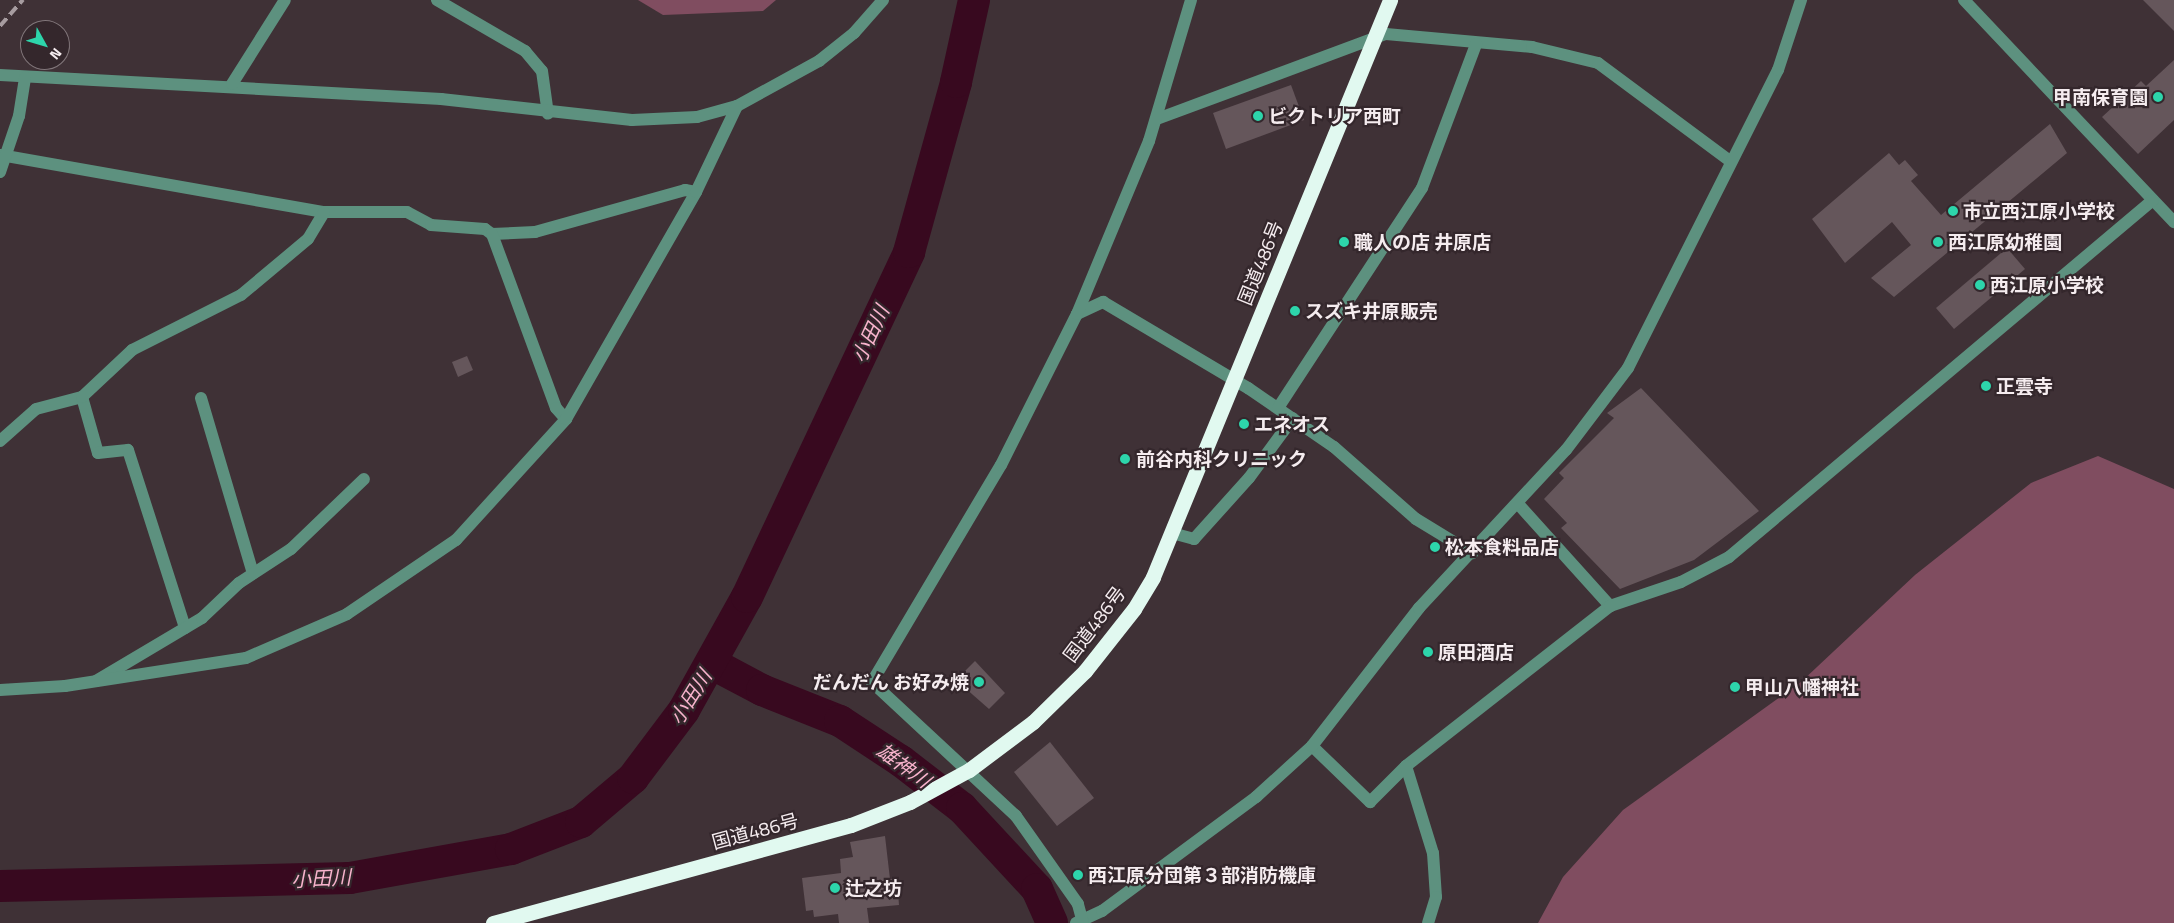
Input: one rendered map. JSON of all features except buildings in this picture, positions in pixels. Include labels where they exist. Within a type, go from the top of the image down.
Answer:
[{"type":"highway","name":"国道486号","points":[[493,923],[851,825],[910,802],[965,772],[1033,722],[1085,671],[1134,609],[1172,533],[1390,0]]},
{"type":"street","points":[[232,84],[286,0]]},
{"type":"street","points":[[437,0],[525,51],[542,71],[548,114]]},
{"type":"street","points":[[0,75],[232,84],[441,99],[548,114],[641,120],[697,117],[737,106],[819,61],[854,33],[883,0]]},
{"type":"street","points":[[1191,0],[1157,119],[1078,314],[1001,465],[872,682],[965,772],[1016,816],[1061,877],[1080,922],[1102,911],[1256,797],[1312,746],[1378,657],[1472,553],[1520,506],[1628,368],[1730,161],[1778,70],[1801,0]]},
{"type":"street","points":[[1964,0],[2174,222]]},
{"type":"street","points":[[1157,119],[1386,34],[1476,44],[1532,47],[1598,63],[1730,161]]},
{"type":"street","points":[[1278,408],[1422,188],[1476,44]]},
{"type":"street","points":[[0,172],[3,156],[19,116],[25,77]]},
{"type":"street","points":[[0,690],[95,682],[246,658],[347,614],[456,540],[566,419],[696,192],[737,106]]},
{"type":"street","points":[[3,156],[324,212],[407,212],[431,225],[485,229],[492,234],[556,408],[566,419]]},
{"type":"street","points":[[492,234],[535,232],[685,190],[696,192]]},
{"type":"street","points":[[1312,746],[1370,802],[1406,766],[1610,606],[1681,582],[1729,558],[2153,200]]},
{"type":"street","points":[[0,441],[36,409],[82,397],[132,350],[241,295],[273,271],[308,239],[324,212]]},
{"type":"street","points":[[1078,314],[1102,302],[1278,408],[1334,446],[1416,519],[1472,553]]},
{"type":"street","points":[[82,397],[98,453],[128,450],[185,628]]},
{"type":"street","points":[[201,398],[252,573]]},
{"type":"street","points":[[1172,533],[1194,539],[1248,478],[1293,418]]},
{"type":"street","points":[[95,682],[185,628],[252,573],[291,549],[364,479]]},
{"type":"street","points":[[1520,506],[1610,606]]},
{"type":"street","points":[[1406,766],[1433,853],[1436,897],[1428,923]]},
{"type":"shaded area","points":[[638,0],[776,0],[763,11],[663,15]]},
{"type":"shaded area","points":[[2098,456],[2174,489],[2174,923],[1538,923],[1563,877],[1623,810],[1801,682],[1915,575],[2031,483]]},
{"type":"waterway","name":"小田川","points":[[0,886],[350,878],[511,849],[581,822],[633,778],[684,710],[747,597],[909,252],[956,82],[974,0]]},
{"type":"waterway","name":"雄神川","points":[[711,663],[762,690],[840,721],[901,761],[962,808],[1037,889],[1052,923]]},
{"type":"railway","points":[[0,26],[23,0]]},
{"type":"place","name":"甲南保育園","points":[[2158,97]]},
{"type":"place","name":"ビクトリア西町","points":[[1258,116]]},
{"type":"place","name":"市立西江原小学校","points":[[1953,211]]},
{"type":"place","name":"職人の店 井原店","points":[[1344,242]]},
{"type":"place","name":"西江原幼稚園","points":[[1938,242]]},
{"type":"place","name":"西江原小学校","points":[[1980,285]]},
{"type":"place","name":"スズキ井原販売","points":[[1295,311]]},
{"type":"place","name":"正雲寺","points":[[1986,386]]},
{"type":"place","name":"エネオス","points":[[1244,424]]},
{"type":"place","name":"前谷内科クリニック","points":[[1125,459]]},
{"type":"place","name":"松本食料品店","points":[[1435,547]]},
{"type":"place","name":"原田酒店","points":[[1428,652]]},
{"type":"place","name":"だんだん お好み焼","points":[[979,682]]},
{"type":"place","name":"甲山八幡神社","points":[[1735,687]]},
{"type":"place","name":"西江原分団第３部消防機庫","points":[[1078,875]]},
{"type":"place","name":"辻之坊","points":[[835,888]]}]
